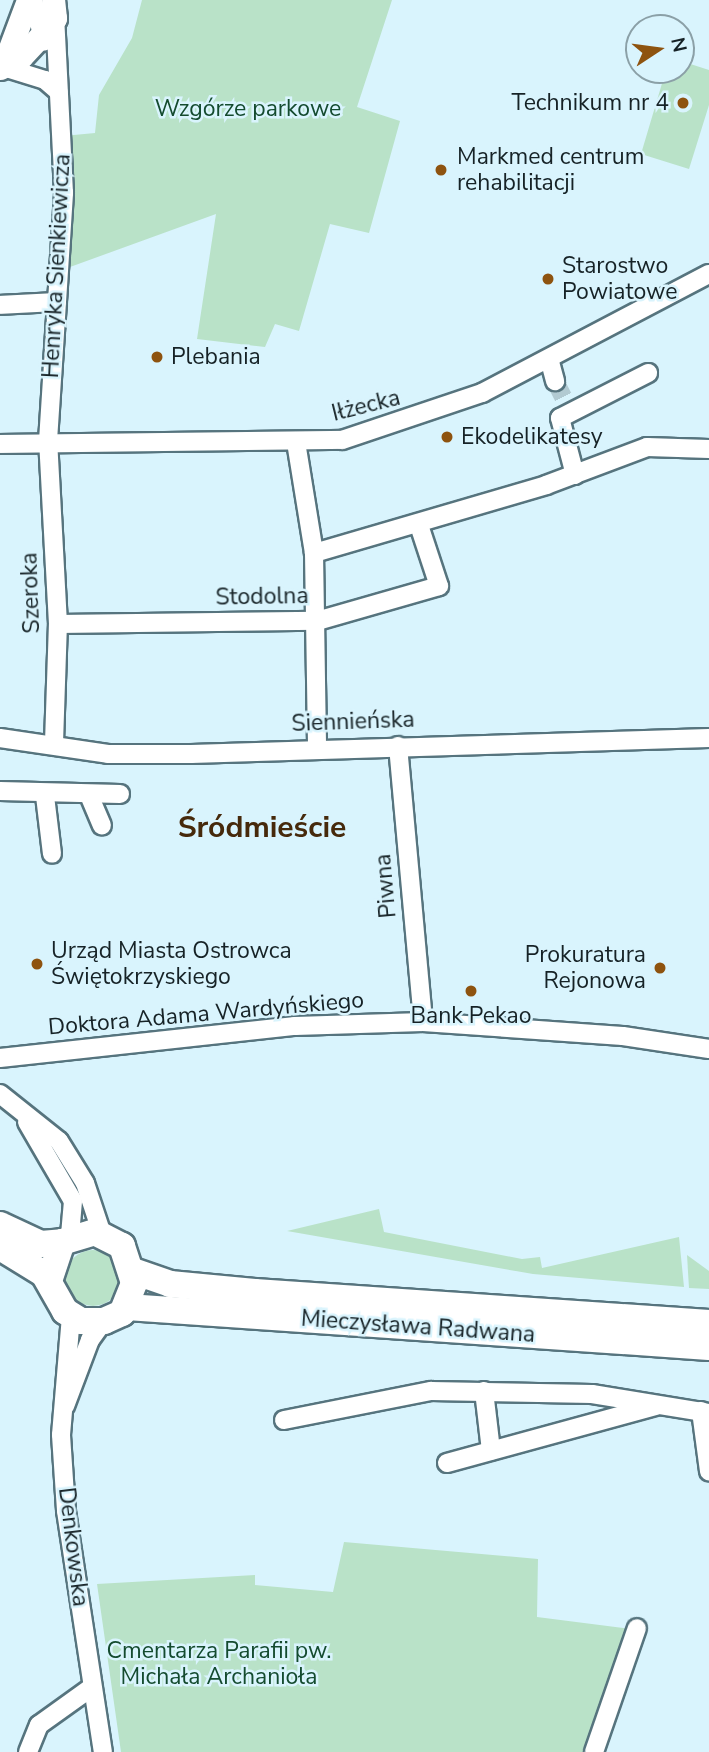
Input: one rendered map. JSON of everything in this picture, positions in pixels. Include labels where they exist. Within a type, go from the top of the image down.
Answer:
[{"type":"main road","points":[[0,1225],[41,1244],[102,1234],[122,1246],[133,1270],[127,1307],[104,1321],[71,1316],[49,1281],[0,1247]]},
{"type":"main road","points":[[49,1281],[66,1240]]},
{"type":"main road","name":"Mieczysława Radwana","points":[[133,1270],[170,1284],[242,1291],[709,1323]]},
{"type":"main road","name":"Mieczysława Radwana","points":[[127,1307],[709,1347]]},
{"type":"street","points":[[1,68],[27,0]]},
{"type":"street","name":"Henryka Sienkiewicza","points":[[33,0],[50,18],[59,92],[64,193],[48,441]]},
{"type":"street","points":[[1,68],[50,18]]},
{"type":"street","points":[[1,68],[45,79],[59,92]]},
{"type":"street","name":"Iłżecka","points":[[0,444],[48,441],[342,440],[440,412],[550,362],[709,274]]},
{"type":"street","points":[[0,305],[57,302]]},
{"type":"street","points":[[550,362],[555,381]]},
{"type":"street","points":[[575,475],[559,424],[570,408],[648,373]]},
{"type":"street","name":"Szeroka","points":[[48,441],[58,624],[54,743]]},
{"type":"street","points":[[296,442],[314,553],[317,747]]},
{"type":"street","name":"Stodolna","points":[[314,553],[419,525],[575,475],[646,447],[709,449]]},
{"type":"street","name":"Stodolna","points":[[58,624],[317,621],[439,586],[419,525]]},
{"type":"street","name":"Siennieńska","points":[[0,738],[54,743],[108,754],[709,738]]},
{"type":"street","name":"Piwna","points":[[398,746],[423,1022]]},
{"type":"street","points":[[0,791],[45,796],[120,794]]},
{"type":"street","points":[[89,795],[102,825]]},
{"type":"street","points":[[45,796],[52,854]]},
{"type":"street","name":"Doktora Adama Wardyńskiego","points":[[0,1058],[295,1026],[423,1022],[623,1035],[707,1049]]},
{"type":"street","points":[[0,1094],[59,1141],[74,1161],[102,1234]]},
{"type":"street","points":[[19,1111],[73,1201],[66,1240]]},
{"type":"street","name":"Denkowska","points":[[71,1316],[65,1406],[66,1511],[103,1752]]},
{"type":"street","name":"Denkowska","points":[[65,1406],[90,1340],[104,1321]]},
{"type":"street","points":[[284,1420],[431,1391],[592,1394],[705,1412],[709,1471]]},
{"type":"street","points":[[484,1391],[491,1451]]},
{"type":"street","points":[[447,1463],[663,1405]]},
{"type":"street","points":[[594,1752],[636,1628]]},
{"type":"street","points":[[27,1752],[39,1726],[92,1687]]},
{"type":"green space","name":"Wzgórze parkowe","points":[[142,0],[392,0],[357,107],[400,121],[369,233],[330,224],[299,331],[275,324],[265,347],[197,339],[216,214],[59,271],[63,136],[95,133],[99,95],[132,38]]},
{"type":"green space","points":[[695,66],[709,70],[709,105],[689,169],[641,154],[662,84],[695,84]]},
{"type":"green space","points":[[379,1209],[384,1232],[522,1259],[540,1257],[542,1268],[679,1237],[684,1287],[533,1274],[287,1231]]},
{"type":"green space","points":[[88,1250],[98,1250],[113,1258],[119,1267],[119,1289],[113,1298],[98,1306],[88,1306],[70,1294],[65,1283],[65,1273],[77,1255]]},
{"type":"green space","points":[[687,1255],[709,1271],[709,1289],[689,1288]]},
{"type":"green space","name":"Cmentarza Parafii pw. Michała Archanioła","points":[[344,1542],[538,1559],[537,1617],[631,1629],[585,1752],[121,1752],[97,1584],[255,1575],[255,1585],[333,1592]]},
{"type":"tunnel","points":[[555,381],[568,406]]},
{"type":"place","name":"Technikum nr 4","points":[[683,103]]},
{"type":"place","name":"Markmed centrum rehabilitacji","points":[[441,170]]},
{"type":"place","name":"Starostwo Powiatowe","points":[[548,279]]},
{"type":"place","name":"Plebania","points":[[157,357]]},
{"type":"place","name":"Ekodelikatesy","points":[[447,437]]},
{"type":"place","name":"Urząd Miasta Ostrowca Świętokrzyskiego","points":[[37,964]]},
{"type":"place","name":"Prokuratura Rejonowa","points":[[660,968]]},
{"type":"place","name":"Bank Pekao","points":[[471,991]]},
{"type":"district","name":"Śródmieście","points":[[262,828]]}]
